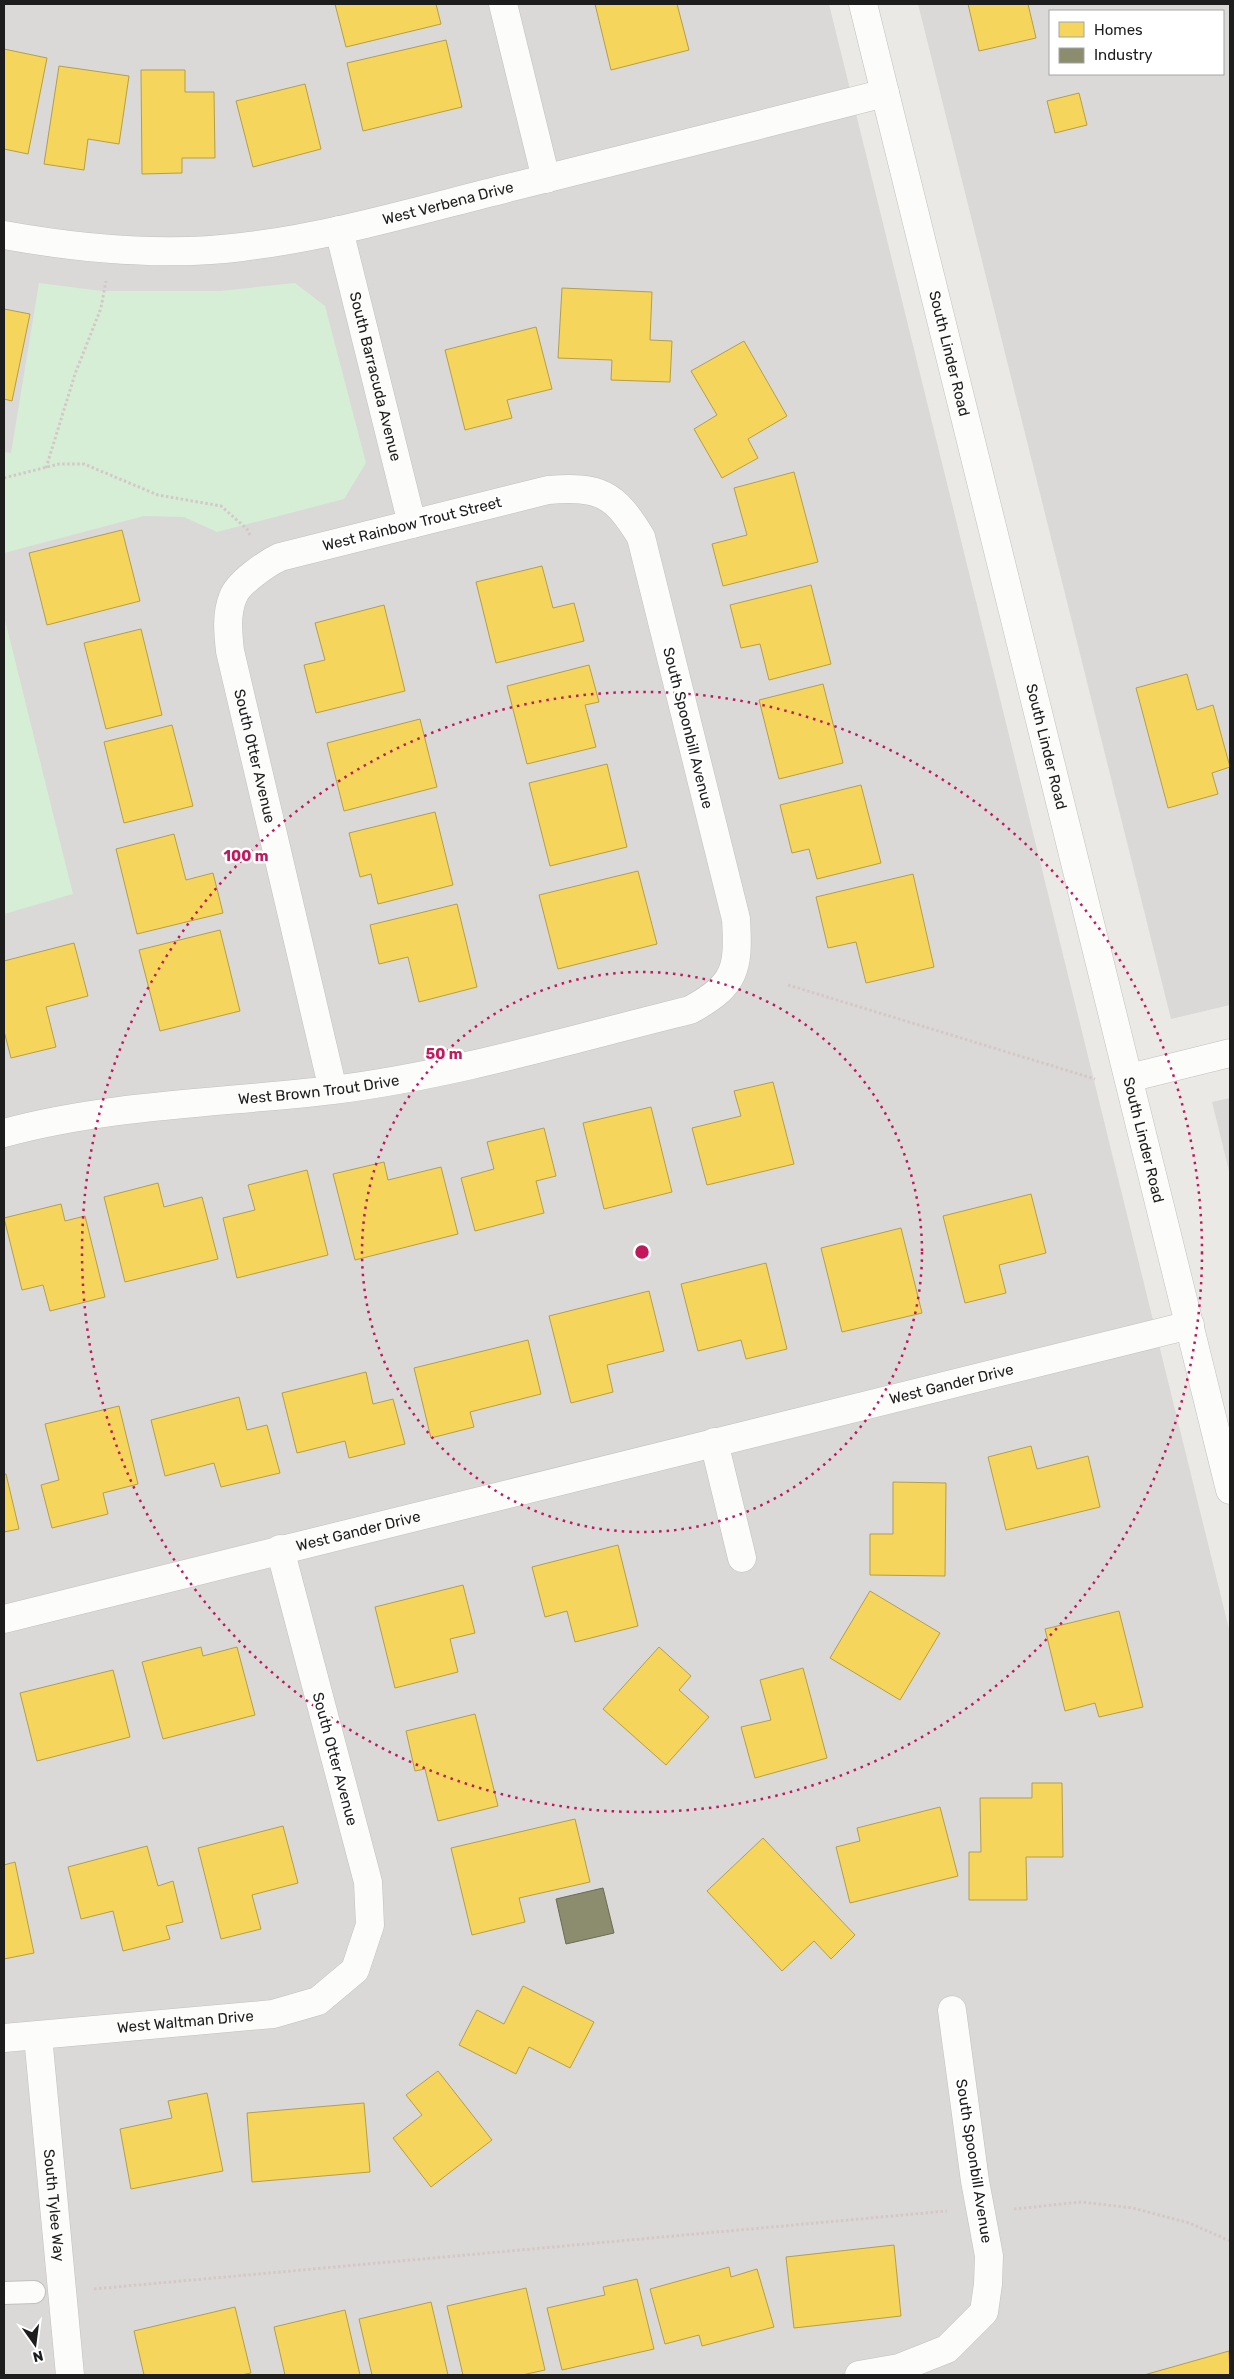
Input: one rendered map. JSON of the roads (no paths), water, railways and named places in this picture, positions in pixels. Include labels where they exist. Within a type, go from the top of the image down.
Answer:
[{"type":"street","points":[[503,4],[546,179]]},
{"type":"street","name":"South Linder Road","points":[[863,4],[1230,1490]]},
{"type":"street","name":"West Verbena Drive","points":[[4,234],[54,244],[144,251],[188,251],[243,247],[339,230],[885,94]]},
{"type":"street","name":"South Barracuda Avenue","points":[[339,230],[412,524]]},
{"type":"street","name":"West Rainbow Trout Street","points":[[233,595],[262,566],[280,557],[548,490],[577,488],[605,494]]},
{"type":"street","name":"South Spoonbill Avenue","points":[[605,494],[626,512],[641,538],[736,919],[738,948],[733,975]]},
{"type":"street","name":"South Otter Avenue","points":[[233,595],[228,622],[230,651],[333,1090]]},
{"type":"street","name":"West Brown Trout Drive","points":[[4,1133],[78,1117],[163,1105],[333,1090],[402,1079],[690,1010],[713,997],[733,975]]},
{"type":"street","points":[[1129,1078],[1230,1053]]},
{"type":"street","name":"West Gander Drive","points":[[4,1619],[1190,1324]]},
{"type":"street","points":[[714,1442],[742,1558]]},
{"type":"street","name":"South Otter Avenue","points":[[280,1549],[368,1882],[370,1926],[355,1970]]},
{"type":"street","name":"West Waltman Drive","points":[[4,2038],[274,2014],[318,2001],[355,1970]]},
{"type":"street","name":"South Spoonbill Avenue","points":[[859,2375],[899,2368],[947,2349],[984,2312],[989,2256],[975,2182],[952,2010]]},
{"type":"street","name":"South Tylee Way","points":[[38,2036],[70,2375]]},
{"type":"lane","points":[[4,2293],[34,2292]]}]
